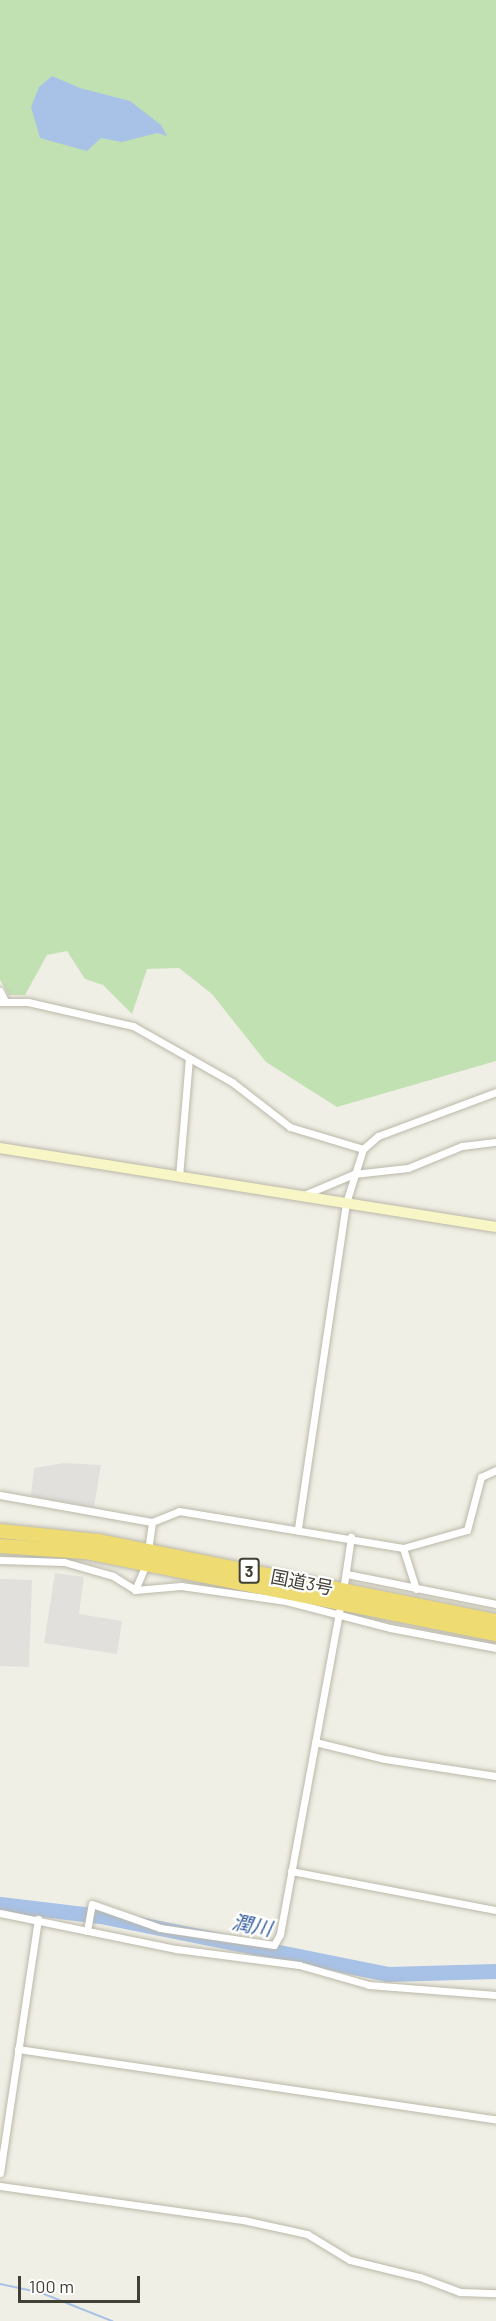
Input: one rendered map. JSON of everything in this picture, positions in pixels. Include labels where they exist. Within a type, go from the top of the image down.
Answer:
[{"type":"highway","name":"国道3号","points":[[0,1531],[67,1536],[147,1559],[496,1634]]},
{"type":"highway","name":"国道3号","points":[[0,1546],[85,1551],[147,1559]]},
{"type":"highway","name":"国道3号","points":[[341,1602],[496,1621]]},
{"type":"street","points":[[0,991],[3,1002],[28,1002],[133,1026],[232,1082],[290,1127],[363,1149]]},
{"type":"street","points":[[179,1177],[189,1058]]},
{"type":"street","points":[[298,1530],[346,1203],[363,1149],[378,1136],[496,1092]]},
{"type":"street","points":[[300,1196],[354,1174],[408,1168],[462,1146],[496,1142]]},
{"type":"street","points":[[0,1148],[496,1227]]},
{"type":"street","points":[[0,1495],[152,1522],[179,1511],[351,1537],[403,1548],[467,1530],[481,1477],[496,1470]]},
{"type":"street","points":[[135,1590],[147,1559],[152,1522]]},
{"type":"street","points":[[88,1928],[92,1904],[160,1928],[274,1945],[280,1934],[347,1574],[351,1537]]},
{"type":"street","points":[[403,1548],[416,1589]]},
{"type":"street","points":[[0,1560],[64,1562],[113,1576],[135,1590],[181,1586],[286,1601],[341,1602],[390,1628],[496,1648]]},
{"type":"street","points":[[347,1574],[496,1604]]},
{"type":"street","points":[[315,1742],[385,1759],[496,1776]]},
{"type":"street","points":[[291,1871],[496,1910]]},
{"type":"street","points":[[0,1913],[88,1928],[176,1949],[299,1965],[369,1985],[496,1995]]},
{"type":"street","points":[[0,2173],[38,1919]]},
{"type":"street","points":[[18,2049],[496,2120]]},
{"type":"street","points":[[0,2186],[263,2224],[306,2234],[350,2260],[420,2277],[460,2292],[496,2293]]},
{"type":"green space","points":[[0,0],[496,0],[496,1061],[337,1107],[266,1062],[212,994],[179,968],[147,969],[132,1014],[103,985],[85,979],[67,951],[47,955],[25,995],[9,995],[0,980]]},
{"type":"shaded area","points":[[64,1463],[101,1465],[94,1507],[31,1496],[34,1468]]},
{"type":"shaded area","points":[[55,1573],[84,1577],[79,1614],[122,1621],[117,1654],[44,1643]]},
{"type":"shaded area","points":[[0,1579],[32,1580],[29,1667],[0,1666]]},
{"type":"water","points":[[52,76],[80,88],[130,101],[161,125],[167,136],[157,133],[122,142],[101,138],[87,151],[40,138],[31,107],[39,87]]},
{"type":"waterway","name":"潤川","points":[[0,1904],[100,1916],[387,1974],[496,1971]]},
{"type":"waterway","points":[[0,2284],[39,2292],[112,2321]]}]
